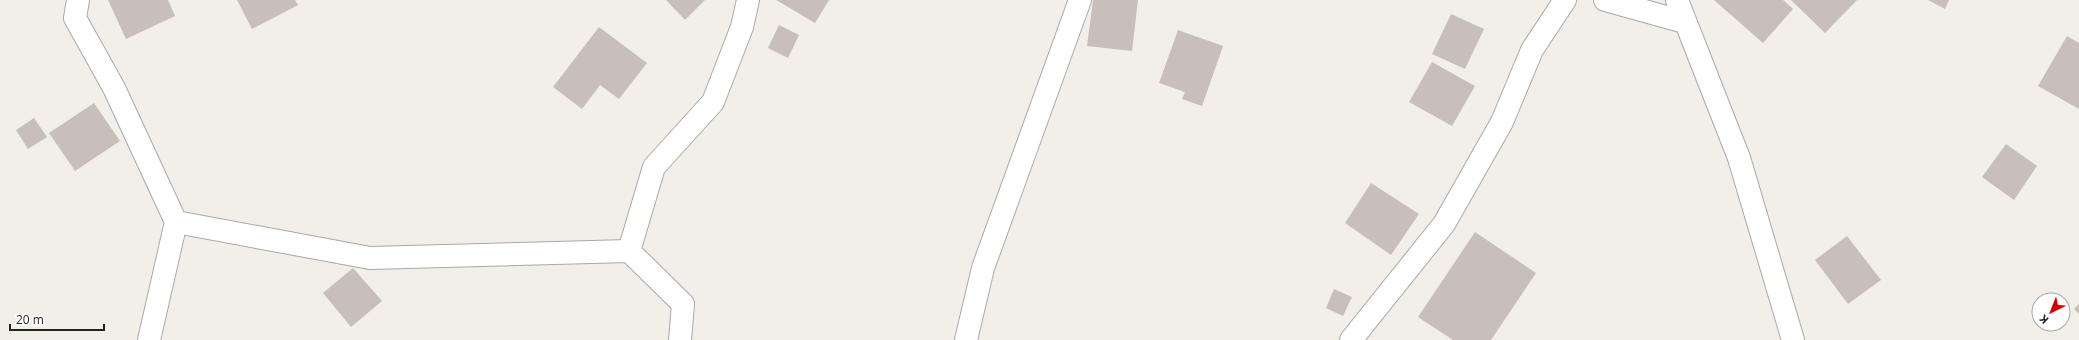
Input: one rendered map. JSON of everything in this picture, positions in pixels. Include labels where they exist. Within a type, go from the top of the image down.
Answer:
[{"type":"street","points":[[78,0],[75,18],[114,88],[176,222],[149,340]]},
{"type":"street","points":[[629,251],[654,168],[713,102],[742,27],[748,0]]},
{"type":"street","points":[[966,340],[983,268],[1080,0]]},
{"type":"street","points":[[1351,340],[1444,224],[1502,122],[1532,50],[1565,0]]},
{"type":"street","points":[[1605,0],[1684,22]]},
{"type":"street","points":[[1677,0],[1684,22],[1739,158],[1793,340]]},
{"type":"street","points":[[176,222],[370,258],[629,251],[683,304],[680,340]]},
{"type":"building","points":[[108,0],[168,0],[175,16],[126,39]]},
{"type":"building","points":[[237,0],[295,0],[298,5],[252,29]]},
{"type":"building","points":[[666,0],[705,0],[685,20]]},
{"type":"building","points":[[776,0],[829,0],[815,23]]},
{"type":"building","points":[[1093,0],[1138,0],[1132,51],[1087,46]]},
{"type":"building","points":[[1714,0],[1783,0],[1793,9],[1763,43]]},
{"type":"building","points":[[1791,0],[1857,0],[1825,33]]},
{"type":"building","points":[[1928,0],[1949,0],[1945,9]]},
{"type":"building","points":[[1451,14],[1484,29],[1465,69],[1432,54]]},
{"type":"building","points":[[779,25],[799,35],[788,58],[768,48]]},
{"type":"building","points":[[599,27],[647,63],[619,99],[600,85],[582,109],[553,87]]},
{"type":"building","points":[[1178,30],[1223,46],[1202,106],[1182,99],[1185,92],[1159,83]]},
{"type":"building","points":[[2067,36],[2079,43],[2079,109],[2038,86]]},
{"type":"building","points":[[1432,62],[1475,86],[1452,126],[1409,102]]},
{"type":"building","points":[[94,103],[120,141],[75,171],[49,133]]},
{"type":"building","points":[[34,118],[47,137],[28,149],[16,130]]},
{"type":"building","points":[[2006,144],[2037,166],[2014,200],[1982,177]]},
{"type":"building","points":[[1371,183],[1419,214],[1391,255],[1345,223]]},
{"type":"building","points":[[1475,232],[1536,273],[1491,340],[1453,340],[1418,317]]},
{"type":"building","points":[[1847,236],[1881,280],[1848,304],[1815,260]]},
{"type":"building","points":[[353,268],[382,301],[351,327],[323,293]]},
{"type":"building","points":[[1334,289],[1352,297],[1343,316],[1326,308]]},
{"type":"building","points":[[2079,304],[2079,314],[2074,309]]}]
